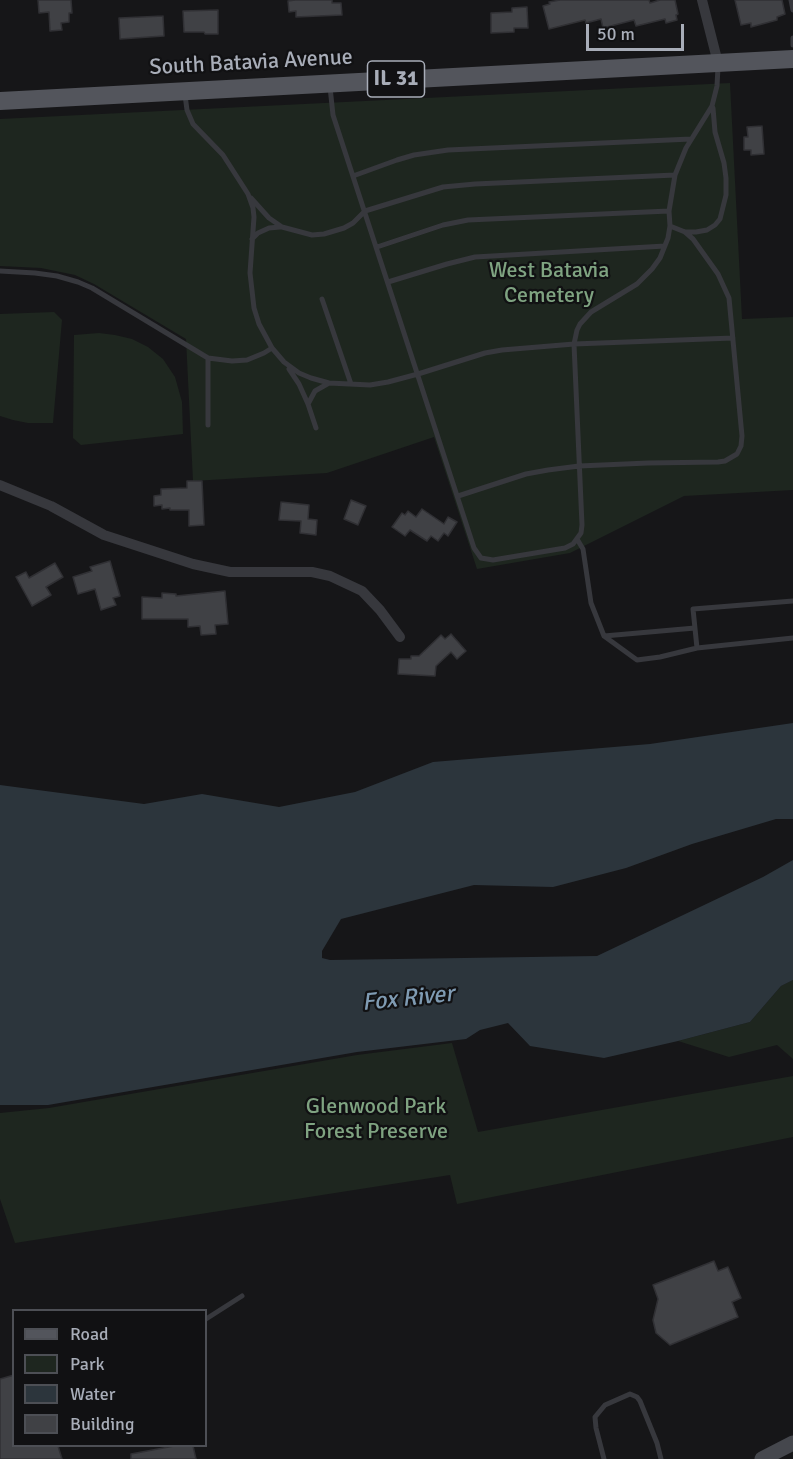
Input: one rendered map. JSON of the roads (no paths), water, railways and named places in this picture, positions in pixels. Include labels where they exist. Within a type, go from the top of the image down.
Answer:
[{"type":"main road","name":"South Batavia Avenue","points":[[0,101],[793,59]]},
{"type":"main road","points":[[762,1459],[793,1443]]},
{"type":"street","points":[[702,0],[718,63]]},
{"type":"street","points":[[0,485],[51,506],[104,535],[193,564],[230,572],[312,572],[330,576],[362,591],[400,637]]},
{"type":"lane","points":[[791,0],[793,10]]},
{"type":"lane","points":[[793,38],[793,45]]},
{"type":"lane","points":[[330,82],[333,115],[474,548],[481,558],[492,560],[565,548],[573,544],[581,532],[574,345],[577,330],[591,312],[637,285],[660,258],[670,226],[669,211],[675,175],[691,139],[712,106],[717,86],[718,63]]},
{"type":"lane","points":[[185,90],[187,110],[193,124],[223,155],[260,209],[282,227]]},
{"type":"lane","points":[[685,232],[706,230],[715,225],[724,210],[726,178],[715,132],[712,106]]},
{"type":"lane","points":[[353,176],[405,157],[448,150],[691,139]]},
{"type":"lane","points":[[252,239],[268,228],[282,227],[312,234],[324,234],[353,223],[365,211],[430,190],[459,185],[675,175]]},
{"type":"lane","points":[[248,194],[254,218],[249,273],[252,299],[259,324],[272,348],[285,362],[299,373],[311,378],[329,383],[370,385],[502,350],[733,338]]},
{"type":"lane","points":[[377,247],[443,225],[468,220],[669,211]]},
{"type":"lane","points":[[458,496],[526,474],[579,466],[725,462],[737,454],[742,436],[729,298],[724,285],[693,239],[685,232],[670,226]]},
{"type":"lane","points":[[388,282],[475,257],[665,246]]},
{"type":"lane","points":[[0,271],[36,273],[78,282],[92,288],[208,358],[247,360],[272,348]]},
{"type":"lane","points":[[322,299],[351,384]]},
{"type":"lane","points":[[208,358],[208,425]]},
{"type":"lane","points":[[285,362],[299,384],[316,428]]},
{"type":"lane","points":[[308,404],[315,391],[329,383]]},
{"type":"lane","points":[[577,539],[583,549],[591,603],[604,636],[637,660],[697,648],[793,638]]},
{"type":"lane","points":[[697,648],[693,609],[793,601]]},
{"type":"lane","points":[[604,636],[695,628]]},
{"type":"lane","points":[[207,1318],[242,1296]]},
{"type":"lane","points":[[604,1459],[595,1416],[605,1405],[630,1394],[637,1396],[640,1401],[661,1459]]},
{"type":"water","name":"Fox River","points":[[793,723],[793,819],[776,819],[692,844],[626,868],[553,887],[474,885],[341,919],[322,951],[322,958],[330,960],[597,956],[763,877],[793,860],[793,980],[781,986],[750,1022],[604,1058],[530,1046],[508,1023],[480,1030],[466,1039],[357,1052],[48,1105],[0,1105],[0,785],[144,804],[202,794],[279,807],[355,792],[433,762],[650,744]]},
{"type":"park label","name":"West Batavia Cemetery","points":[[549,284]]},
{"type":"park label","name":"Glenwood Park Forest Preserve","points":[[376,1120]]}]
